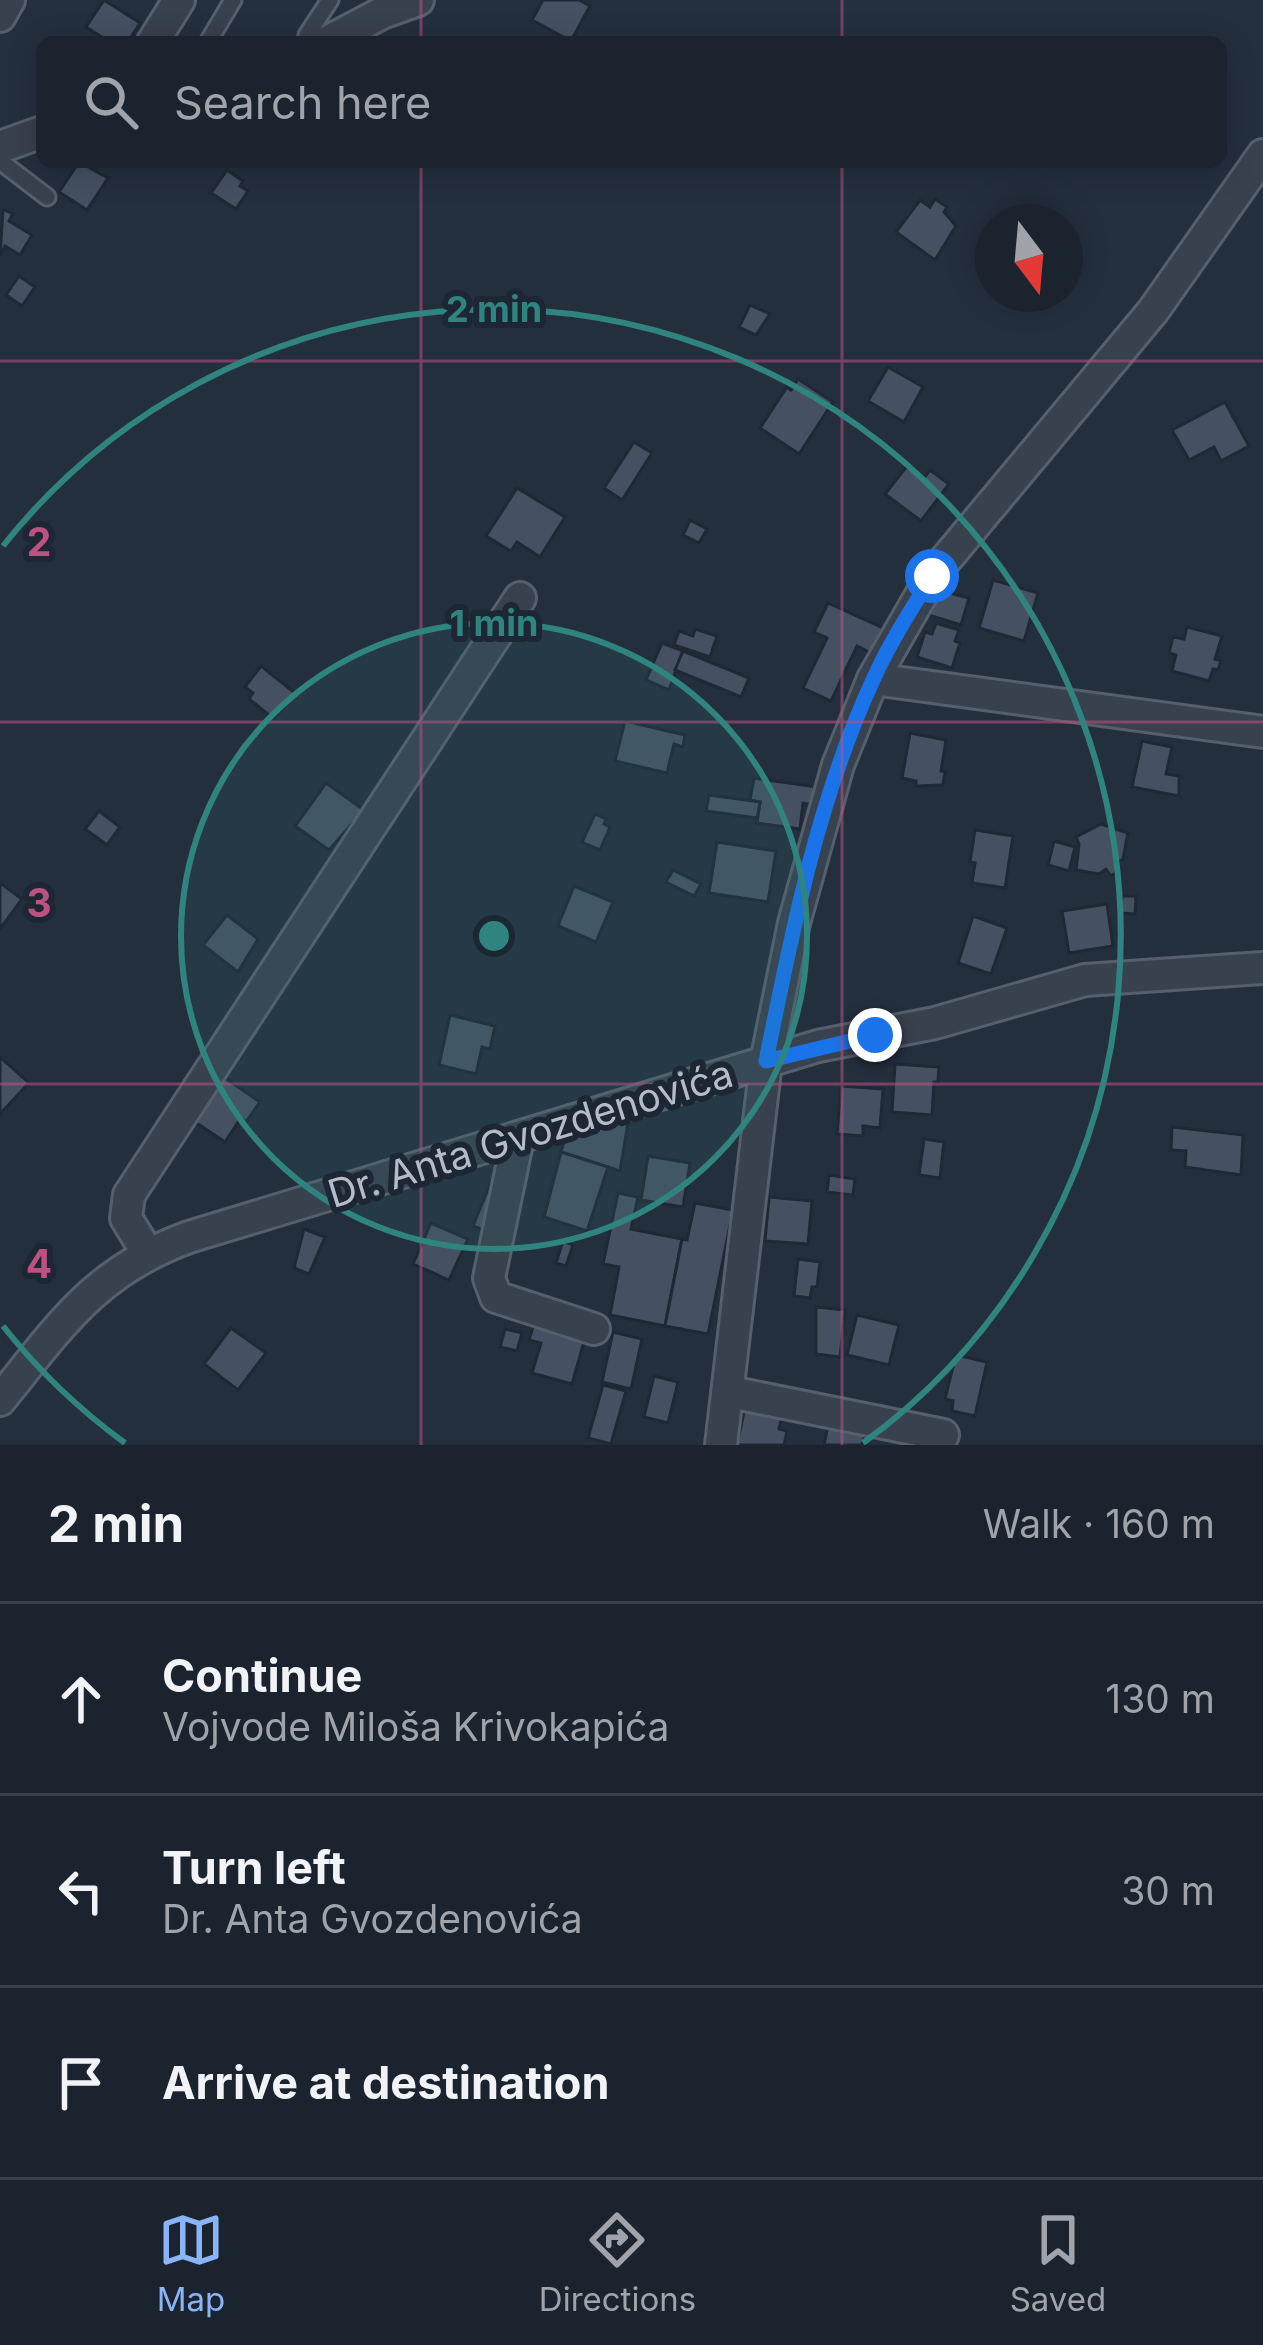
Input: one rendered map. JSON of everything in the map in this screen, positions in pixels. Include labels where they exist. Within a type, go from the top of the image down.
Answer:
[{"type":"street","points":[[0,16],[9,0]]},
{"type":"street","points":[[157,36],[179,0]]},
{"type":"street","points":[[338,36],[418,0]]},
{"type":"street","points":[[0,147],[36,134]]},
{"type":"street","points":[[721,1445],[766,1061],[794,923],[838,765],[873,679],[932,576],[1153,311],[1263,155]]},
{"type":"street","points":[[148,1254],[126,1218],[128,1195],[520,598]]},
{"type":"street","points":[[873,679],[1263,732]]},
{"type":"street","name":"Dr. Anta Gvozdenovića","points":[[0,1400],[75,1307],[100,1284],[148,1254],[189,1237],[818,1046],[935,1023],[1084,980],[1263,968]]},
{"type":"street","points":[[518,1138],[489,1278],[491,1289],[496,1297],[594,1329]]},
{"type":"street","points":[[730,1393],[943,1436]]},
{"type":"lane","points":[[211,36],[232,0]]},
{"type":"lane","points":[[307,36],[330,0]]},
{"type":"lane","points":[[0,161],[47,197]]},
{"type":"building","points":[[104,0],[140,23],[132,36],[100,36],[86,27]]},
{"type":"building","points":[[543,0],[579,0],[590,6],[574,36],[562,36],[532,20]]},
{"type":"building","points":[[75,168],[90,168],[108,178],[87,210],[59,192]]},
{"type":"building","points":[[227,170],[248,191],[236,209],[211,193]]},
{"type":"building","points":[[935,199],[947,207],[944,212],[956,226],[935,260],[896,232],[920,200],[930,207]]},
{"type":"building","points":[[3,209],[13,214],[9,221],[32,235],[20,255],[5,246],[0,256]]},
{"type":"building","points":[[19,276],[35,287],[22,306],[6,295]]},
{"type":"building","points":[[750,305],[770,314],[756,335],[739,327]]},
{"type":"building","points":[[888,367],[923,387],[904,422],[868,401]]},
{"type":"building","points":[[798,379],[833,402],[799,454],[760,428],[787,387],[791,390]]},
{"type":"building","points":[[1225,402],[1249,446],[1221,461],[1214,447],[1189,460],[1172,430]]},
{"type":"building","points":[[634,442],[652,453],[622,500],[604,488]]},
{"type":"building","points":[[907,466],[924,478],[930,470],[949,484],[921,521],[885,494]]},
{"type":"building","points":[[517,488],[565,517],[540,557],[517,542],[511,551],[486,536]]},
{"type":"building","points":[[690,520],[707,529],[699,543],[683,535]]},
{"type":"building","points":[[993,580],[1038,593],[1024,641],[979,628]]},
{"type":"building","points":[[945,592],[969,598],[961,625],[922,613]]},
{"type":"building","points":[[828,603],[883,628],[871,653],[857,646],[831,701],[803,688],[827,638],[814,632]]},
{"type":"building","points":[[936,623],[959,630],[952,668],[917,657],[925,632],[932,634]]},
{"type":"building","points":[[1187,627],[1222,636],[1215,659],[1221,661],[1209,681],[1172,671],[1173,637],[1184,639]]},
{"type":"building","points":[[695,629],[717,636],[710,657],[674,645],[679,631],[693,636]]},
{"type":"building","points":[[662,643],[683,651],[669,690],[646,680]]},
{"type":"building","points":[[683,651],[749,678],[741,697],[675,670]]},
{"type":"building","points":[[261,666],[295,693],[274,719],[249,699],[253,693],[245,687]]},
{"type":"building","points":[[625,721],[685,735],[683,747],[674,744],[667,773],[615,761]]},
{"type":"building","points":[[910,733],[946,740],[943,785],[916,786],[916,781],[902,778]]},
{"type":"building","points":[[1142,741],[1172,747],[1166,774],[1179,776],[1179,796],[1132,787]]},
{"type":"building","points":[[754,778],[817,787],[814,805],[803,803],[800,829],[757,823],[760,802],[750,800]]},
{"type":"building","points":[[326,783],[364,810],[329,850],[295,826]]},
{"type":"building","points":[[709,795],[760,802],[757,818],[706,811]]},
{"type":"building","points":[[99,811],[120,827],[107,845],[85,829]]},
{"type":"building","points":[[595,814],[610,827],[600,850],[582,842]]},
{"type":"building","points":[[1101,824],[1128,833],[1123,859],[1117,863],[1121,869],[1111,876],[1106,869],[1099,874],[1076,870],[1076,837]]},
{"type":"building","points":[[975,830],[1013,836],[1005,888],[972,883]]},
{"type":"building","points":[[1054,841],[1075,847],[1069,871],[1048,865]]},
{"type":"building","points":[[717,842],[776,851],[768,902],[709,893]]},
{"type":"building","points":[[673,870],[701,884],[694,896],[666,882]]},
{"type":"building","points":[[0,883],[22,899],[0,929]]},
{"type":"building","points":[[574,886],[613,902],[596,942],[558,926]]},
{"type":"building","points":[[1122,896],[1136,896],[1135,914],[1121,913]]},
{"type":"building","points":[[1107,904],[1113,946],[1069,953],[1062,911]]},
{"type":"building","points":[[227,915],[258,939],[238,972],[203,945]]},
{"type":"building","points":[[973,916],[1007,928],[991,974],[958,963]]},
{"type":"building","points":[[450,1015],[495,1026],[490,1049],[482,1047],[476,1074],[439,1065]]},
{"type":"building","points":[[0,1057],[29,1083],[0,1114]]},
{"type":"building","points":[[895,1064],[939,1067],[932,1115],[892,1112]]},
{"type":"building","points":[[222,1076],[260,1102],[246,1122],[241,1118],[225,1142],[192,1120]]},
{"type":"building","points":[[841,1086],[883,1089],[880,1128],[863,1126],[863,1136],[837,1134]]},
{"type":"building","points":[[629,1117],[620,1171],[561,1152],[566,1134]]},
{"type":"building","points":[[1172,1127],[1243,1135],[1241,1175],[1185,1167],[1186,1151],[1171,1150]]},
{"type":"building","points":[[924,1139],[944,1142],[940,1178],[919,1175]]},
{"type":"building","points":[[561,1152],[608,1167],[587,1231],[544,1217]]},
{"type":"building","points":[[648,1156],[690,1163],[683,1207],[641,1200]]},
{"type":"building","points":[[829,1175],[855,1179],[853,1195],[827,1192]]},
{"type":"building","points":[[491,1182],[506,1188],[488,1232],[473,1226]]},
{"type":"building","points":[[618,1193],[638,1197],[631,1229],[682,1239],[665,1326],[610,1315],[619,1267],[603,1264]]},
{"type":"building","points":[[769,1197],[812,1201],[808,1244],[765,1241]]},
{"type":"building","points":[[695,1203],[733,1210],[708,1334],[665,1326],[682,1239],[687,1240]]},
{"type":"building","points":[[431,1223],[468,1239],[449,1280],[413,1264]]},
{"type":"building","points":[[304,1229],[325,1237],[309,1274],[294,1268]]},
{"type":"building","points":[[563,1241],[573,1245],[566,1266],[556,1263]]},
{"type":"building","points":[[798,1259],[820,1262],[817,1287],[812,1287],[810,1298],[794,1296]]},
{"type":"building","points":[[816,1307],[845,1310],[840,1357],[816,1354]]},
{"type":"building","points":[[857,1315],[899,1325],[889,1365],[847,1355]]},
{"type":"building","points":[[536,1317],[585,1338],[572,1384],[532,1373],[541,1343],[529,1340]]},
{"type":"building","points":[[231,1328],[266,1353],[238,1390],[204,1364]]},
{"type":"building","points":[[505,1329],[522,1333],[517,1351],[500,1347]]},
{"type":"building","points":[[613,1332],[642,1339],[631,1389],[602,1382]]},
{"type":"building","points":[[956,1355],[987,1362],[975,1416],[952,1411],[953,1401],[945,1399]]},
{"type":"building","points":[[654,1376],[678,1382],[668,1423],[644,1417]]},
{"type":"building","points":[[603,1385],[626,1391],[611,1444],[588,1438]]},
{"type":"building","points":[[745,1407],[782,1415],[779,1429],[787,1431],[784,1445],[737,1445]]},
{"type":"building","points":[[828,1426],[865,1435],[862,1445],[824,1445]]},
{"type":"route","points":[[875,1035],[766,1061],[794,923],[838,765],[873,679],[932,576]]}]
